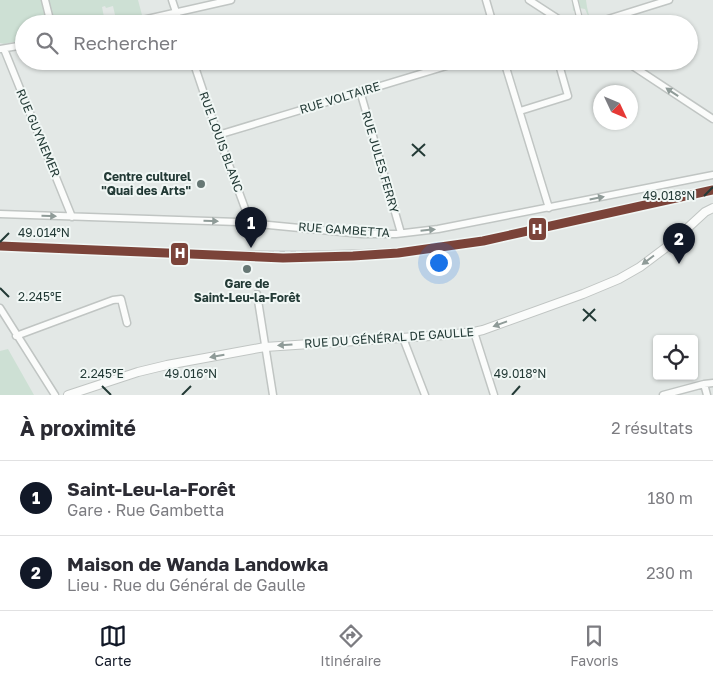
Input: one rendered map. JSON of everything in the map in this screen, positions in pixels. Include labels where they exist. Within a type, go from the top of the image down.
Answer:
[{"type":"street","points":[[45,0],[49,15]]},
{"type":"street","points":[[172,0],[177,15]]},
{"type":"street","points":[[163,15],[231,0]]},
{"type":"street","points":[[486,0],[490,15]]},
{"type":"street","points":[[529,0],[552,15]]},
{"type":"street","points":[[575,0],[579,15]]},
{"type":"street","points":[[621,15],[669,0]]},
{"type":"street","points":[[2,49],[15,47]]},
{"type":"street","name":"RUE GUYNEMER","points":[[2,49],[72,217]]},
{"type":"street","name":"RUE LOUIS BLANC","points":[[196,70],[250,222]]},
{"type":"street","name":"RUE VOLTAIRE","points":[[218,135],[432,70]]},
{"type":"street","points":[[507,70],[549,208]]},
{"type":"street","points":[[520,111],[568,96],[561,70]]},
{"type":"street","points":[[639,70],[713,119]]},
{"type":"street","name":"RUE JULES FERRY","points":[[360,91],[400,233]]},
{"type":"street","name":"RUE GAMBETTA","points":[[0,214],[250,222],[253,224],[362,234],[400,233],[438,229],[713,175]]},
{"type":"street","name":"RUE DU GÉNÉRAL DE GAULLE","points":[[68,395],[138,372],[265,347],[474,332],[583,294],[618,279],[640,267],[668,246],[705,212],[713,208]]},
{"type":"street","points":[[257,294],[273,395]]},
{"type":"street","points":[[16,336],[120,299],[127,323]]},
{"type":"street","points":[[0,308],[55,395]]},
{"type":"street","points":[[474,332],[494,395]]},
{"type":"street","points":[[404,338],[425,395]]},
{"type":"street","points":[[663,395],[713,383]]},
{"type":"street","points":[[704,384],[707,395]]},
{"type":"green space","points":[[0,0],[42,0],[46,15],[15,15],[15,42],[0,43]]},
{"type":"green space","points":[[47,0],[138,0],[142,15],[115,15],[113,6],[106,8],[105,6],[102,7],[104,15],[51,15]]},
{"type":"green space","points":[[572,0],[586,0],[589,15],[585,9],[579,8],[573,11]]},
{"type":"green space","points":[[8,349],[34,395],[0,395],[0,351]]},
{"type":"railway","points":[[241,252],[302,253],[362,251],[483,241]]},
{"type":"transit line","name":"H","points":[[0,246],[283,258],[398,253],[483,241],[713,190]]},
{"type":"place","name":"Centre culturel \"Quai des Arts\"","points":[[201,184]]},
{"type":"place","name":"Saint-Leu-la-Forêt","points":[[251,248]]},
{"type":"place","name":"Maison de Wanda Landowka","points":[[679,264]]},
{"type":"place","name":"Gare de Saint-Leu-la-Forêt","points":[[247,269]]}]
